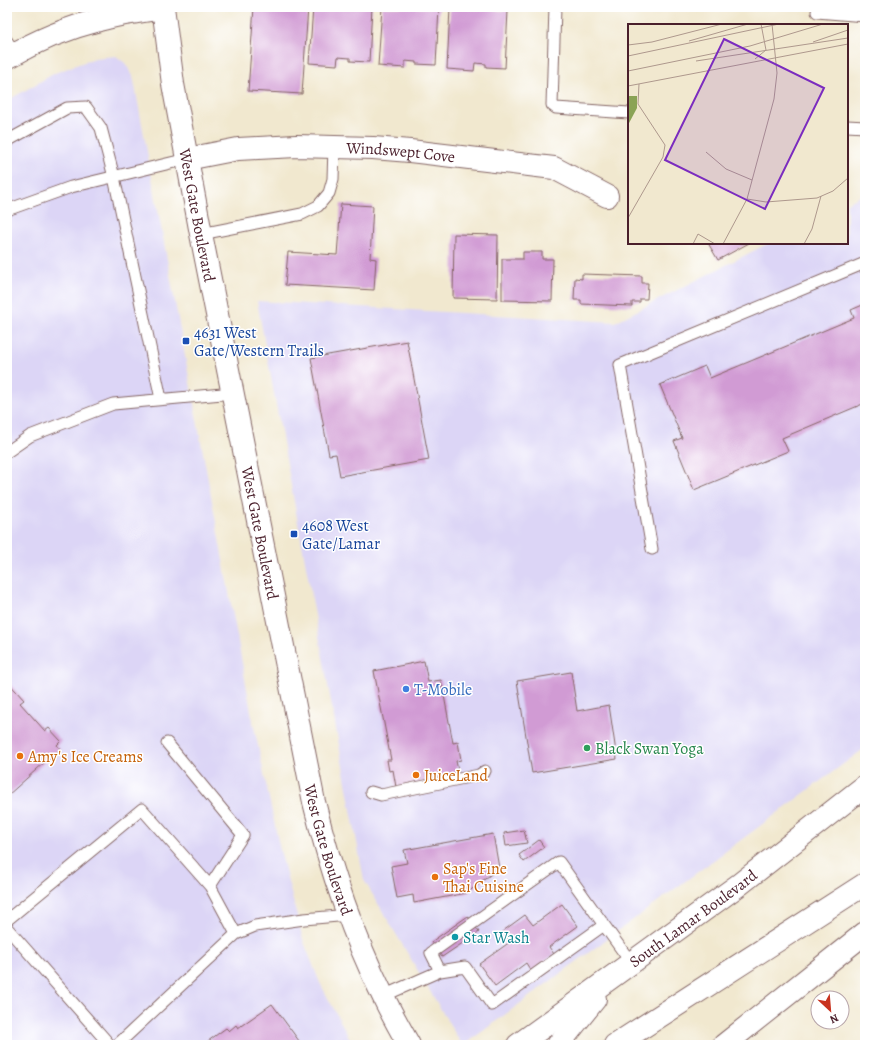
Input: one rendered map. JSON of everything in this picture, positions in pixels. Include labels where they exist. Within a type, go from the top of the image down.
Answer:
[{"type":"main road","points":[[10,51],[99,19],[163,7]]},
{"type":"main road","name":"West Gate Boulevard","points":[[163,7],[173,84],[201,234],[314,802],[341,896],[383,996],[409,1045]]},
{"type":"main road","name":"Windswept Cove","points":[[187,159],[238,149],[296,146],[373,148],[410,151],[554,168],[607,196]]},
{"type":"main road","name":"South Lamar Boulevard","points":[[518,1045],[632,964],[740,884],[865,786]]},
{"type":"main road","points":[[621,1041],[865,884]]},
{"type":"main road","points":[[724,1045],[865,934]]},
{"type":"main road","points":[[558,1045],[610,979]]},
{"type":"lane","points":[[555,7],[552,104],[556,108],[628,113]]},
{"type":"lane","points":[[818,7],[817,12],[865,16]]},
{"type":"lane","points":[[7,141],[67,108],[86,107],[101,128],[114,177],[162,399]]},
{"type":"lane","points":[[848,126],[865,127]]},
{"type":"lane","points":[[201,234],[302,214],[318,206],[329,193],[333,179],[334,147]]},
{"type":"lane","points":[[7,210],[72,187],[187,159]]},
{"type":"lane","points":[[652,549],[620,365],[865,263]]},
{"type":"lane","points":[[7,452],[30,436],[113,404],[233,393]]},
{"type":"lane","points":[[167,743],[243,835],[210,886]]},
{"type":"lane","points":[[371,792],[382,795],[479,775],[485,771]]},
{"type":"lane","points":[[7,920],[142,809],[210,886],[236,934]]},
{"type":"lane","points":[[440,971],[431,953],[559,862],[632,964]]},
{"type":"lane","points":[[117,1045],[236,934],[255,926],[304,919],[349,915]]},
{"type":"lane","points":[[383,996],[440,971],[465,967],[492,1005],[604,925]]},
{"type":"lane","points":[[7,928],[110,1045]]},
{"type":"shaded area","points":[[116,56],[125,63],[133,76],[253,722],[280,850],[303,940],[320,983],[353,1045],[7,1045],[7,101],[55,73],[95,58]]},
{"type":"shaded area","points":[[865,194],[865,748],[462,1045],[364,880],[257,301],[615,322],[767,244],[848,244],[848,202]]},
{"type":"building","points":[[254,7],[308,7],[302,94],[248,91]]},
{"type":"building","points":[[313,7],[372,7],[369,62],[350,61],[350,58],[338,57],[337,65],[309,63]]},
{"type":"building","points":[[382,7],[439,8],[436,65],[416,64],[416,62],[405,61],[405,68],[378,66]]},
{"type":"building","points":[[450,8],[508,11],[505,68],[486,67],[486,64],[475,63],[474,71],[447,69]]},
{"type":"building","points":[[341,204],[373,206],[370,258],[376,259],[374,290],[285,285],[288,252],[337,255]]},
{"type":"building","points":[[454,234],[498,235],[497,299],[453,298]]},
{"type":"building","points":[[709,244],[747,244],[718,260]]},
{"type":"building","points":[[523,252],[542,252],[542,259],[553,259],[552,301],[502,300],[502,259],[523,259]]},
{"type":"building","points":[[582,274],[642,276],[642,283],[648,283],[647,299],[640,299],[640,302],[632,302],[632,306],[581,304],[581,300],[574,300],[575,278],[582,279]]},
{"type":"building","points":[[865,304],[865,403],[782,438],[788,451],[694,490],[674,441],[682,438],[660,385],[705,366],[710,378],[854,318],[851,310]]},
{"type":"building","points":[[407,341],[429,460],[340,476],[336,454],[329,455],[311,358]]},
{"type":"building","points":[[424,661],[428,682],[441,680],[453,743],[458,742],[461,760],[456,761],[459,775],[396,787],[393,770],[389,771],[387,760],[391,760],[374,671]]},
{"type":"building","points":[[571,672],[577,711],[609,705],[617,759],[532,773],[517,681]]},
{"type":"building","points":[[7,681],[24,700],[20,703],[45,731],[49,728],[61,741],[57,745],[60,749],[55,754],[56,755],[47,762],[46,761],[7,796]]},
{"type":"building","points":[[524,830],[527,843],[506,846],[504,833]]},
{"type":"building","points":[[493,834],[499,868],[467,893],[414,903],[413,895],[397,898],[391,866],[407,863],[404,850]]},
{"type":"building","points":[[539,840],[544,847],[524,862],[519,855]]},
{"type":"building","points":[[562,904],[578,926],[549,947],[554,954],[531,971],[526,963],[495,986],[479,964],[510,942],[503,931],[525,915],[533,925]]},
{"type":"building","name":"Star Wash","points":[[468,916],[479,932],[442,957],[431,942]]},
{"type":"building","points":[[272,1004],[302,1045],[204,1044],[226,1028],[229,1031],[236,1025],[238,1028]]},
{"type":"place","name":"4631 West Gate/Western Trails","points":[[186,341]]},
{"type":"place","name":"4608 West Gate/Lamar","points":[[294,534]]},
{"type":"place","name":"T-Mobile","points":[[406,689]]},
{"type":"place","name":"Black Swan Yoga","points":[[587,748]]},
{"type":"place","name":"Amy's Ice Creams","points":[[20,756]]},
{"type":"place","name":"JuiceLand","points":[[416,775]]},
{"type":"place","name":"Sap's Fine Thai Cuisine","points":[[435,877]]},
{"type":"place","name":"Star Wash","points":[[455,937]]}]
